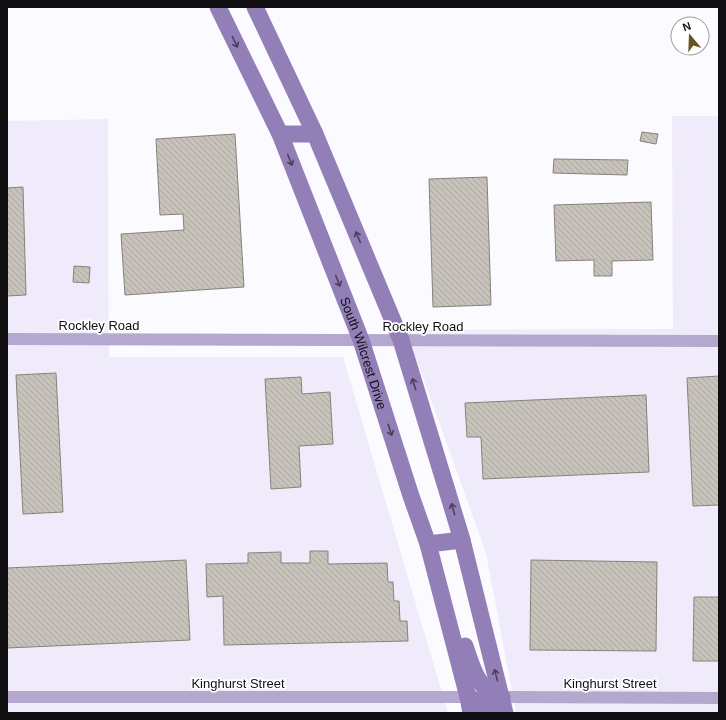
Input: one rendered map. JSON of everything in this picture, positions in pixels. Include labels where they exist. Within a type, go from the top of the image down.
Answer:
[{"type":"main road","name":"South Wilcrest Drive","points":[[218,7],[280,134],[361,340],[428,544],[470,705]]},
{"type":"main road","points":[[255,7],[315,134],[401,340],[462,540],[504,705]]},
{"type":"main road","points":[[280,134],[315,134]]},
{"type":"main road","points":[[428,544],[462,540]]},
{"type":"main road","points":[[438,580],[449,600],[475,673],[480,682],[504,705]]},
{"type":"main road","points":[[470,705],[482,703],[491,713]]},
{"type":"street","name":"Rockley Road","points":[[7,339],[719,341]]},
{"type":"street","name":"Kinghurst Street","points":[[7,696],[470,705]]},
{"type":"street","name":"Kinghurst Street","points":[[504,705],[719,698]]},
{"type":"shaded area","points":[[672,116],[719,116],[719,713],[516,713],[486,553],[406,330],[673,329]]},
{"type":"shaded area","points":[[108,119],[109,357],[343,357],[448,713],[7,713],[7,121]]},
{"type":"building","points":[[642,132],[658,134],[656,144],[640,141]]},
{"type":"building","points":[[235,134],[244,287],[125,295],[121,234],[184,230],[183,214],[160,215],[156,139]]},
{"type":"building","points":[[554,159],[628,160],[627,175],[553,173]]},
{"type":"building","points":[[487,177],[491,305],[433,307],[429,179]]},
{"type":"building","points":[[23,187],[26,295],[7,296],[7,188]]},
{"type":"building","points":[[651,202],[653,260],[612,261],[612,276],[594,276],[594,260],[556,261],[554,205]]},
{"type":"building","points":[[74,266],[90,267],[89,283],[73,282]]},
{"type":"building","points":[[56,373],[63,512],[23,514],[16,375]]},
{"type":"building","points":[[719,376],[719,505],[693,506],[687,378]]},
{"type":"building","points":[[301,377],[302,394],[330,392],[333,444],[299,446],[301,487],[271,489],[265,379]]},
{"type":"building","points":[[646,395],[649,472],[483,479],[481,437],[467,437],[465,403]]},
{"type":"building","points":[[310,551],[328,551],[328,564],[387,563],[388,582],[393,582],[394,601],[399,601],[400,621],[407,621],[408,641],[224,645],[223,596],[207,597],[206,564],[248,563],[248,553],[281,552],[281,563],[310,563]]},
{"type":"building","points":[[186,560],[190,640],[7,648],[7,568]]},
{"type":"building","points":[[531,560],[657,562],[656,651],[530,650]]},
{"type":"building","points":[[694,597],[719,597],[719,661],[693,661]]}]
